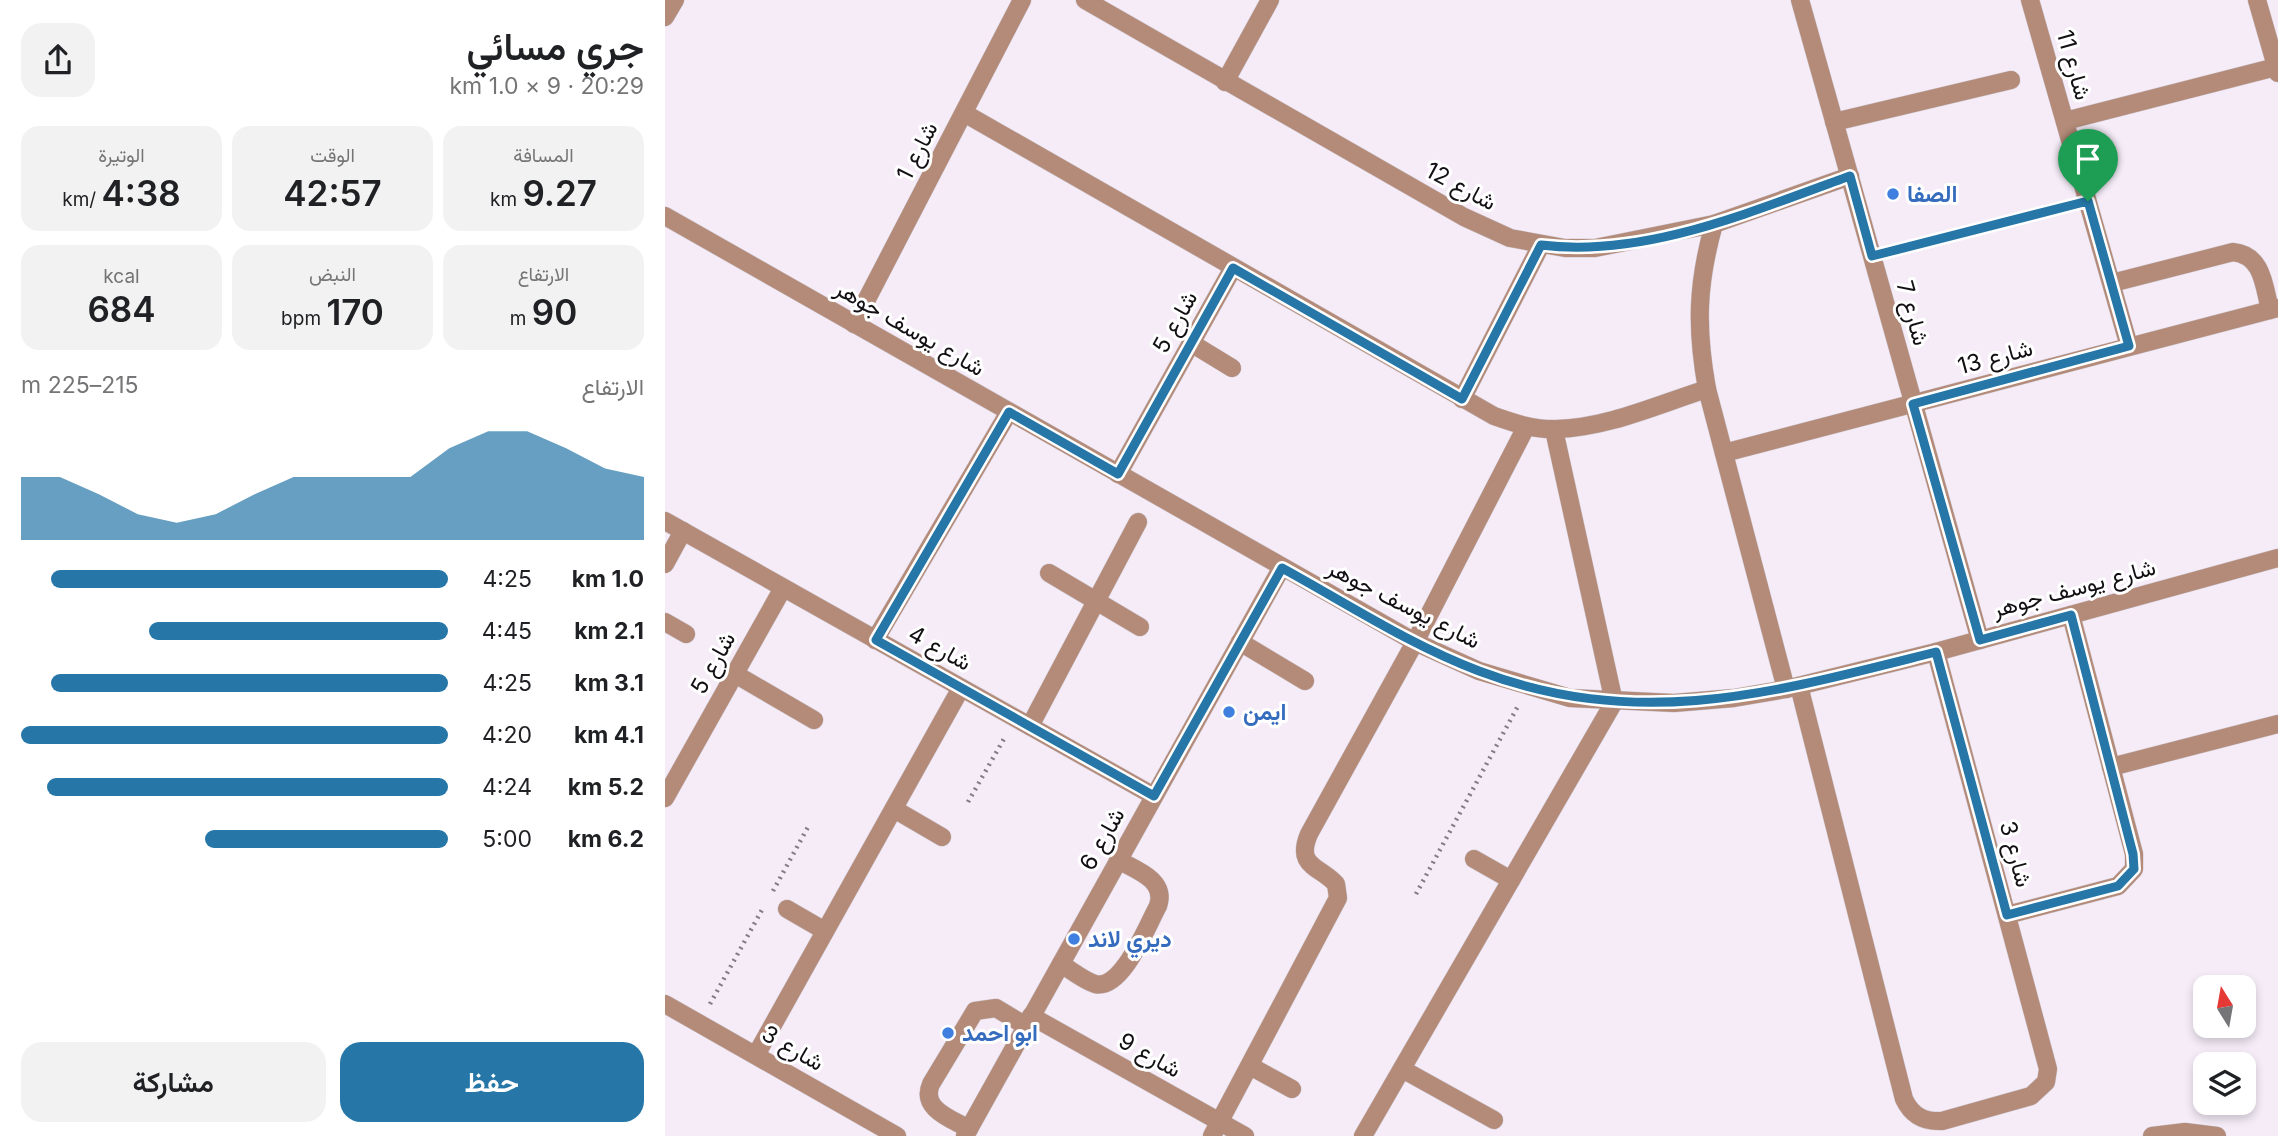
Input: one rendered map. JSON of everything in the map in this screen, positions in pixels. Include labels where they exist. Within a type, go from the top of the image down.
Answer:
[{"type":"street","points":[[665,17],[675,0]]},
{"type":"street","name":"شارع 1","points":[[854,324],[1022,0]]},
{"type":"street","name":"شارع 12","points":[[1085,0],[1475,223],[1510,238],[1541,245],[1595,248],[1714,224],[1850,176]]},
{"type":"street","points":[[1225,82],[1270,0]]},
{"type":"street","name":"شارع 7","points":[[1800,0],[1980,640]]},
{"type":"street","name":"شارع 11","points":[[2030,0],[2129,346]]},
{"type":"street","points":[[2065,121],[2277,70],[2271,24],[2257,0]]},
{"type":"street","points":[[1834,122],[2011,80]]},
{"type":"street","points":[[964,113],[1493,416],[1526,426],[1554,430],[1595,424],[1707,389]]},
{"type":"street","name":"شارع يوسف جوهر","points":[[665,216],[1415,642],[1479,671],[1570,698],[1674,703],[1793,688],[1936,652],[2278,558]]},
{"type":"street","points":[[1714,224],[1703,264],[1698,306],[1699,348],[1724,453],[1793,688]]},
{"type":"street","points":[[1462,399],[1541,245]]},
{"type":"street","points":[[2112,283],[2233,252],[2241,253],[2258,266],[2274,309]]},
{"type":"street","name":"شارع 5","points":[[1118,474],[1233,268]]},
{"type":"street","name":"شارع 13","points":[[1724,453],[2274,309]]},
{"type":"street","points":[[1191,343],[1232,368]]},
{"type":"street","points":[[876,640],[1009,412]]},
{"type":"street","points":[[1216,1129],[1338,898],[1336,884],[1307,860],[1305,843],[1415,642],[1526,426]]},
{"type":"street","points":[[1363,1136],[1614,702],[1554,430]]},
{"type":"street","name":"شارع 4","points":[[665,522],[1154,796]]},
{"type":"street","points":[[1023,722],[1097,601],[1138,522]]},
{"type":"street","points":[[665,564],[683,531]]},
{"type":"street","name":"شارع 6","points":[[967,1133],[1282,568]]},
{"type":"street","points":[[1049,573],[1140,627]]},
{"type":"street","name":"شارع 5","points":[[665,798],[783,588]]},
{"type":"street","points":[[2007,915],[2118,886],[2134,869],[2133,854],[2071,615]]},
{"type":"street","points":[[665,622],[686,634]]},
{"type":"street","points":[[1240,642],[1304,681]]},
{"type":"street","name":"شارع 3","points":[[1793,688],[1904,1099],[1915,1115],[1932,1122],[1942,1121],[2031,1096],[2046,1082],[2048,1069],[1936,652]]},
{"type":"street","points":[[735,674],[814,720]]},
{"type":"street","points":[[756,1055],[961,688]]},
{"type":"street","points":[[2111,767],[2278,724]]},
{"type":"street","points":[[894,809],[942,837]]},
{"type":"street","points":[[1474,859],[1511,880]]},
{"type":"street","points":[[1061,964],[1094,984],[1108,983],[1120,976],[1158,906],[1161,893],[1155,882],[1118,860]]},
{"type":"street","points":[[787,909],[825,931]]},
{"type":"street","name":"شارع 3","points":[[665,1004],[897,1136]]},
{"type":"street","name":"شارع 9","points":[[967,1133],[933,1108],[929,1096],[931,1084],[975,1011],[996,1008],[1029,1021],[1216,1129],[1245,1136]]},
{"type":"street","points":[[1250,1066],[1292,1089]]},
{"type":"street","points":[[1402,1069],[1494,1120]]},
{"type":"street","points":[[2152,1136],[2185,1132],[2217,1136]]},
{"type":"path","points":[[1872,256],[2088,201]]},
{"type":"path","points":[[1416,894],[1529,686]]},
{"type":"path","points":[[968,802],[1023,722]]},
{"type":"path","points":[[699,1023],[808,827]]},
{"type":"place","name":"الصفا","points":[[1893,194]]},
{"type":"place","name":"ايمن","points":[[1229,712]]},
{"type":"place","name":"ديري لاند","points":[[1074,939]]},
{"type":"place","name":"ابو احمد","points":[[948,1033]]},
{"type":"route","points":[[1850,176],[1872,256],[2088,201],[2129,346],[1913,404],[1980,640],[2071,615],[2135,862],[2130,876],[2118,886],[2007,915],[1936,652],[1800,686],[1734,698],[1674,703],[1570,698],[1479,671],[1415,642],[1282,568],[1154,796],[876,640],[1009,412],[1118,474],[1233,268],[1462,399],[1541,245],[1595,248],[1714,224],[1850,176]]}]
